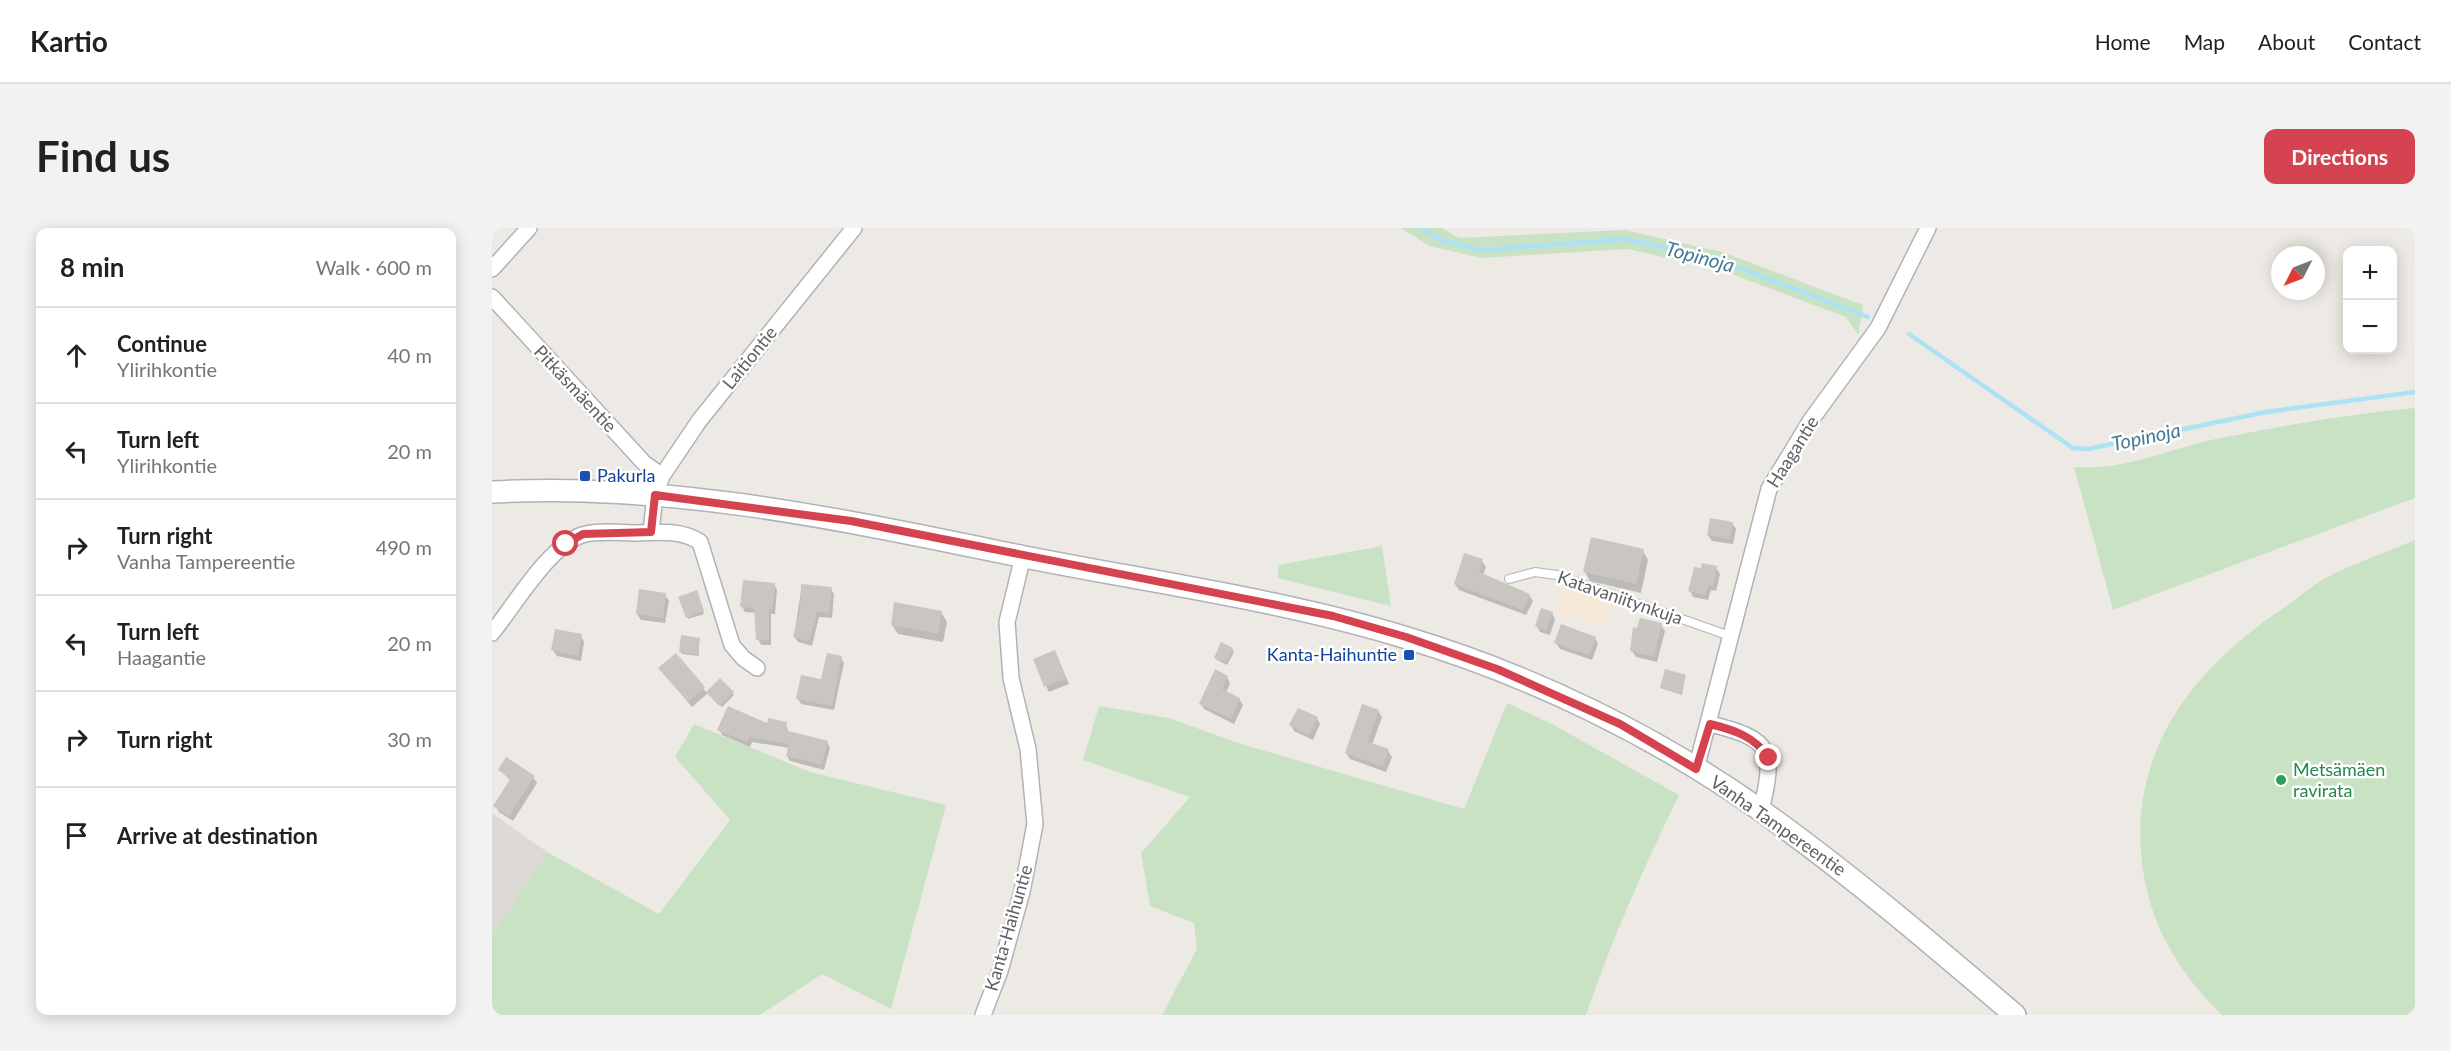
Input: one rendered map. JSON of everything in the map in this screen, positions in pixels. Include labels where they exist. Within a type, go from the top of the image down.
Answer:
[{"type":"main road","name":"Vanha Tampereentie","points":[[492,492],[658,486],[851,521],[1333,616],[1406,637],[1497,669],[1620,724],[1696,769],[1761,811],[1851,878],[2015,1015]]},
{"type":"street","points":[[492,269],[528,228]]},
{"type":"street","name":"Laitiontie","points":[[658,486],[699,421],[854,228]]},
{"type":"street","name":"Haagantie","points":[[1696,769],[1710,724],[1730,636],[1769,489],[1811,420],[1878,328],[1928,228]]},
{"type":"street","name":"Pitkäsmäentie","points":[[492,297],[644,463],[658,486]]},
{"type":"street","points":[[651,532],[658,486]]},
{"type":"street","points":[[492,633],[552,557],[566,544],[583,534],[651,532],[688,534],[700,542],[732,645],[743,658],[757,668]]},
{"type":"street","name":"Kanta-Haihuntie","points":[[983,1015],[1000,971],[1022,892],[1035,824],[1028,749],[1011,678],[1007,622],[1023,556]]},
{"type":"street","points":[[1710,724],[1733,730],[1747,737],[1760,745],[1769,758],[1770,773],[1761,811]]},
{"type":"lane","name":"Katavaniitynkuja","points":[[1509,579],[1535,572],[1557,575],[1730,636]]},
{"type":"shaded area","points":[[492,813],[547,852],[492,934]]},
{"type":"green space","points":[[1400,228],[1442,228],[1459,238],[1625,230],[1722,252],[1863,305],[1858,335],[1846,317],[1721,270],[1627,249],[1481,258],[1430,246]]},
{"type":"green space","points":[[2415,408],[2415,498],[2113,610],[2074,467],[2111,466],[2241,434],[2340,417]]},
{"type":"green space","name":"Metsämäen ravirata","points":[[2415,540],[2415,1015],[2222,1015],[2190,980],[2177,961],[2156,920],[2149,898],[2141,852],[2141,813],[2148,776],[2160,743],[2177,711],[2198,683],[2223,656],[2251,632],[2328,577]]},
{"type":"green space","points":[[1382,546],[1391,606],[1278,578],[1278,565]]},
{"type":"green space","points":[[1507,703],[1552,724],[1679,795],[1629,904],[1586,1015],[1162,1015],[1197,949],[1194,923],[1150,906],[1141,853],[1190,797],[1083,760],[1099,706],[1169,718],[1238,743],[1464,809]]},
{"type":"green space","points":[[694,724],[810,772],[946,805],[891,1009],[822,974],[760,1015],[492,1015],[492,934],[547,852],[659,914],[730,820],[675,757]]},
{"type":"sand","points":[[1565,585],[1615,601],[1607,626],[1555,614]]},
{"type":"building","points":[[1710,518],[1733,522],[1730,539],[1707,535]]},
{"type":"building","points":[[1591,537],[1644,549],[1636,584],[1583,572]]},
{"type":"building","points":[[1464,553],[1483,559],[1479,572],[1530,594],[1523,610],[1454,584]]},
{"type":"building","points":[[1702,563],[1717,566],[1713,586],[1708,585],[1705,595],[1688,591],[1694,567],[1701,568]]},
{"type":"building","points":[[743,580],[775,583],[773,609],[769,609],[769,640],[756,640],[754,608],[740,607]]},
{"type":"building","points":[[801,584],[832,587],[829,613],[817,612],[809,641],[793,637],[800,610]]},
{"type":"building","points":[[639,589],[666,593],[663,618],[636,614]]},
{"type":"building","points":[[697,590],[704,611],[686,618],[678,597]]},
{"type":"building","points":[[894,602],[942,611],[938,634],[891,625]]},
{"type":"building","points":[[1541,608],[1553,612],[1546,630],[1535,626]]},
{"type":"building","points":[[1640,618],[1662,623],[1654,657],[1630,651],[1633,627],[1637,628]]},
{"type":"building","points":[[1561,624],[1596,637],[1589,655],[1554,643]]},
{"type":"building","points":[[555,629],[582,634],[578,656],[551,650]]},
{"type":"building","points":[[681,635],[700,638],[698,655],[679,652]]},
{"type":"building","points":[[1221,642],[1233,648],[1226,663],[1214,658]]},
{"type":"building","points":[[1055,650],[1066,678],[1044,687],[1033,659]]},
{"type":"building","points":[[676,653],[705,687],[688,702],[658,668]]},
{"type":"building","points":[[827,653],[842,656],[832,706],[796,699],[801,675],[821,679]]},
{"type":"building","points":[[1215,669],[1228,676],[1222,689],[1240,698],[1231,719],[1199,704]]},
{"type":"building","points":[[1665,669],[1686,675],[1681,694],[1660,688]]},
{"type":"building","points":[[720,678],[734,692],[719,706],[706,692]]},
{"type":"building","points":[[1362,704],[1379,710],[1368,742],[1389,749],[1383,767],[1345,753]]},
{"type":"building","points":[[728,706],[767,723],[768,718],[787,722],[785,730],[828,741],[822,765],[786,756],[789,744],[749,737],[747,742],[717,730]]},
{"type":"building","points":[[1298,708],[1318,717],[1309,735],[1289,725]]},
{"type":"building","points":[[506,757],[535,776],[509,816],[493,806],[511,778],[498,770]]},
{"type":"waterway","name":"Topinoja","points":[[1421,228],[1443,241],[1482,250],[1626,239],[1721,261],[1868,317]]},
{"type":"waterway","name":"Topinoja","points":[[1909,334],[2073,448],[2088,449],[2266,412],[2415,392]]},
{"type":"place","name":"Pakurla","points":[[585,476]]},
{"type":"place","name":"Kanta-Haihuntie","points":[[1409,655]]},
{"type":"place","name":"Metsämäen ravirata","points":[[2281,780]]},
{"type":"route","points":[[566,544],[583,534],[651,532],[655,495],[851,521],[1333,616],[1406,637],[1497,669],[1620,724],[1696,769],[1710,724],[1733,730],[1747,737],[1760,745],[1769,758]]}]
